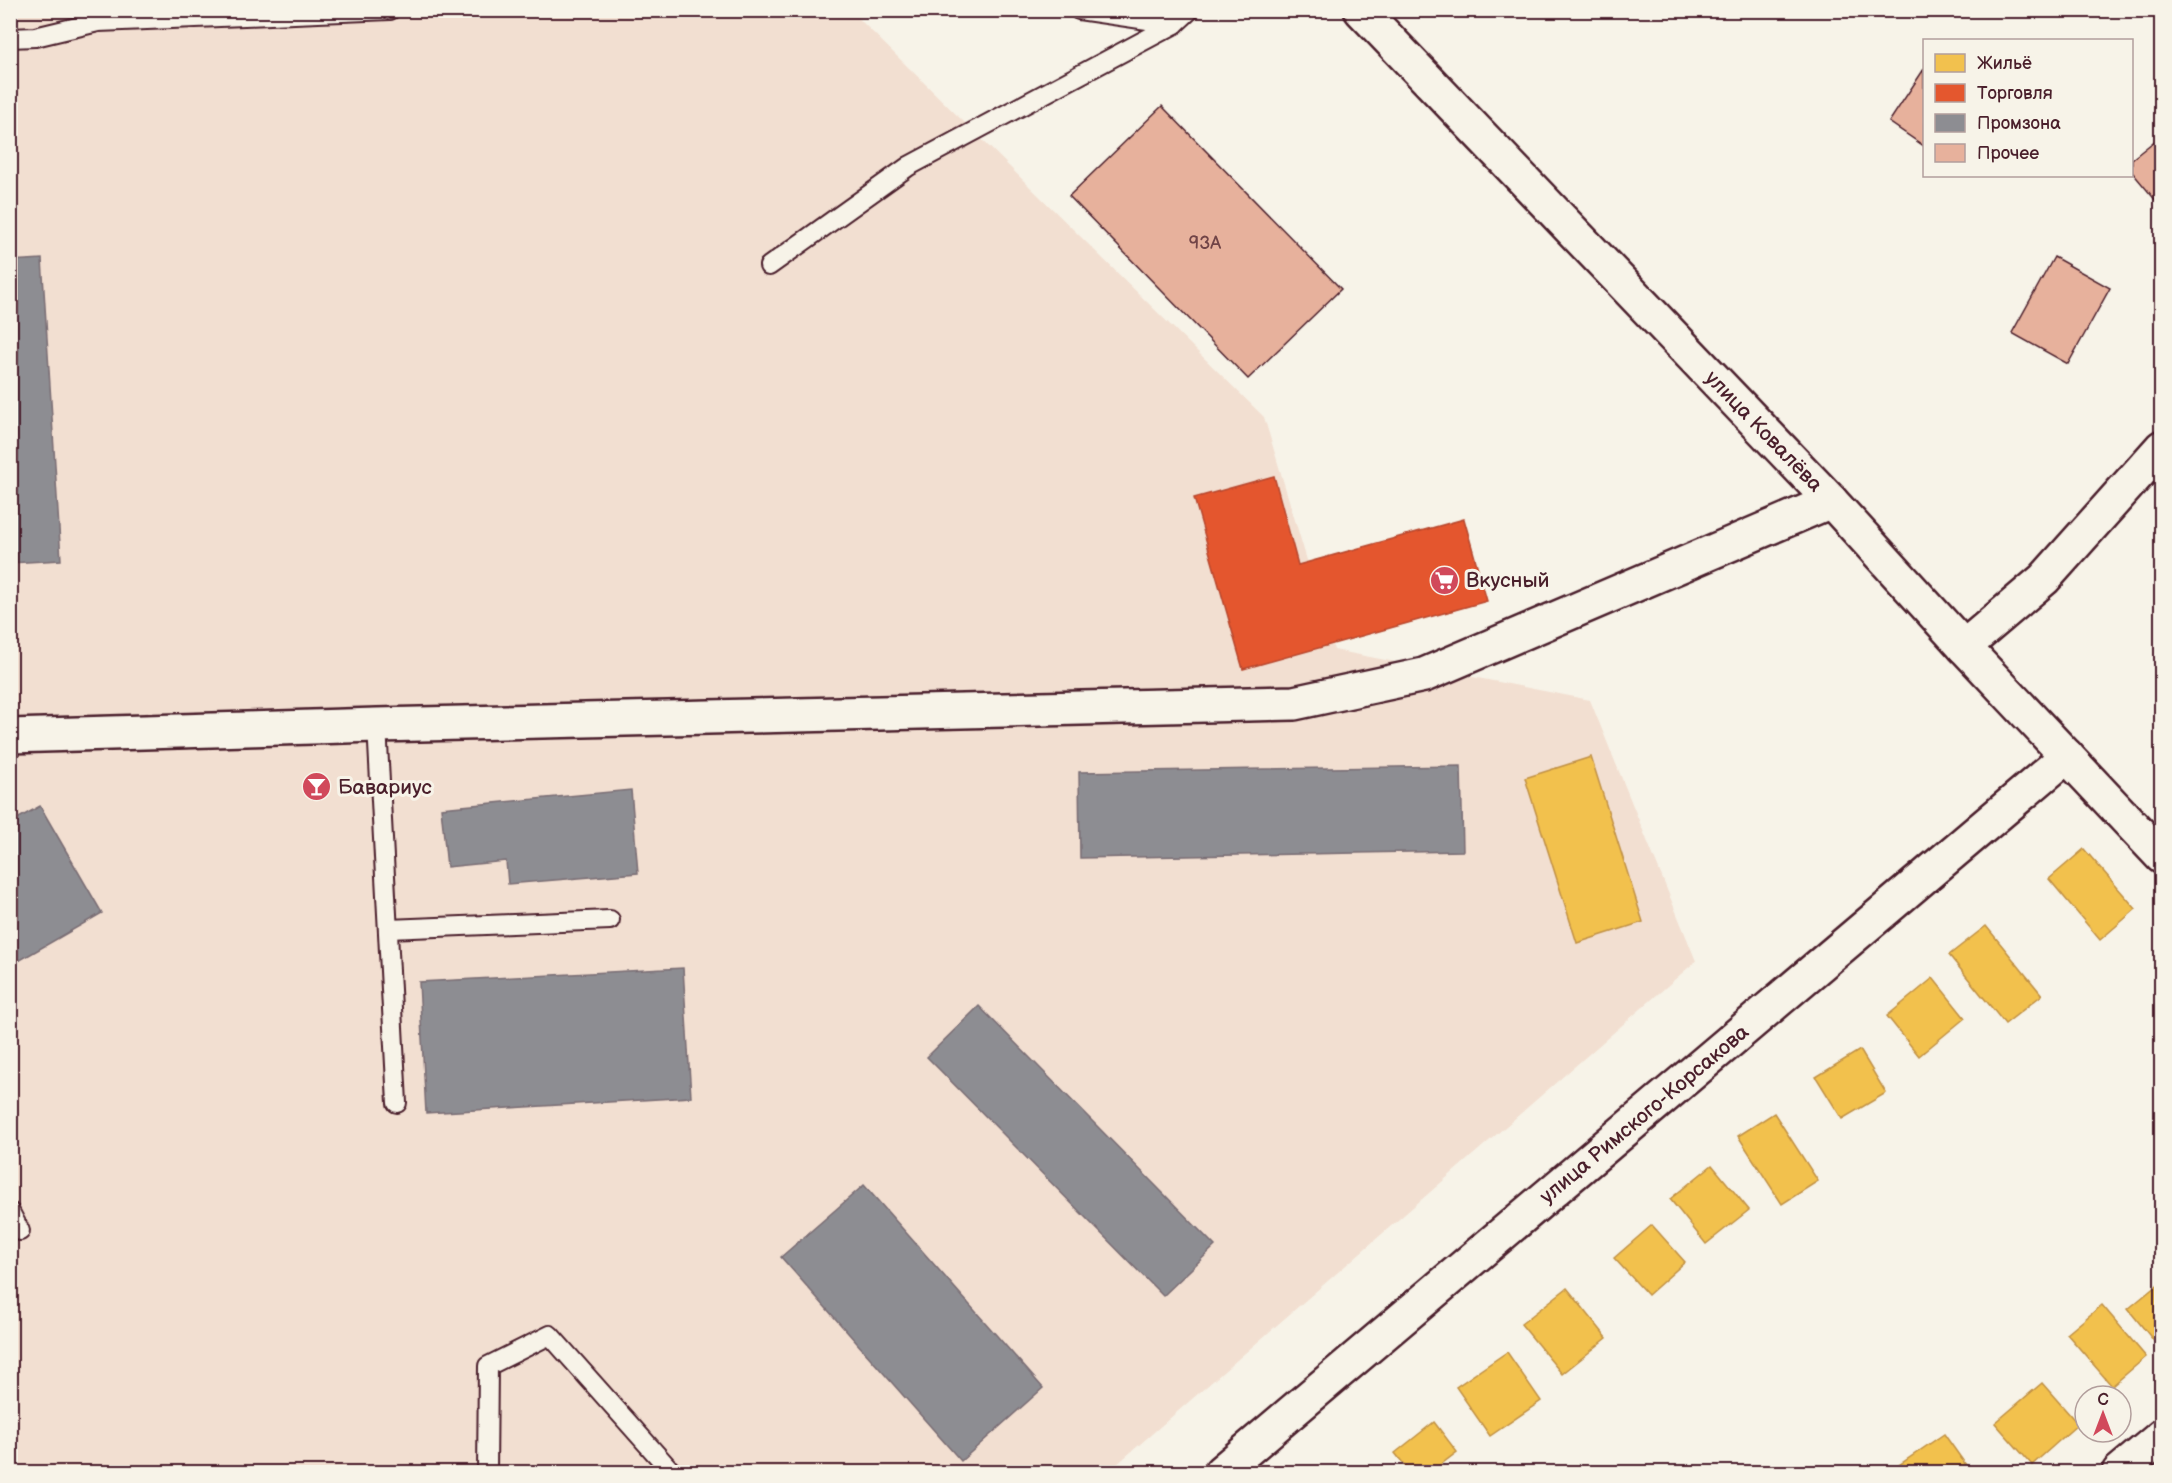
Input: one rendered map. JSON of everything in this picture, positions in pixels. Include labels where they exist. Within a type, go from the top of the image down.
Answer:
[{"type":"street","name":"улица Ковалёва","points":[[1361,10],[1831,501],[2162,857]]},
{"type":"street","points":[[1965,647],[2044,579],[2162,447]]},
{"type":"street","points":[[10,736],[1294,703],[1424,675],[1831,501]]},
{"type":"street","name":"улица Римского-Корсакова","points":[[1221,1473],[2067,756]]},
{"type":"street","points":[[2119,1473],[2162,1436]]},
{"type":"lane","points":[[10,38],[35,37],[98,22],[390,10]]},
{"type":"lane","points":[[1079,10],[1175,24]]},
{"type":"lane","points":[[769,266],[909,166],[1175,24],[1190,10]]},
{"type":"lane","points":[[377,725],[397,1103]]},
{"type":"lane","points":[[388,928],[610,920]]},
{"type":"lane","points":[[10,1212],[20,1231]]},
{"type":"lane","points":[[487,1473],[488,1365],[550,1335],[672,1473]]},
{"type":"shaded area","points":[[10,11],[851,11],[1264,417],[1334,650],[1590,700],[1696,961],[1108,1472],[11,1472]]},
{"type":"building: Жильё","points":[[1591,757],[1643,922],[1577,943],[1525,778]]},
{"type":"building: Жильё","points":[[2084,849],[2136,909],[2100,940],[2049,879]]},
{"type":"building: Жильё","points":[[1986,926],[2042,995],[2005,1024],[1949,955]]},
{"type":"building: Жильё","points":[[1933,978],[1965,1018],[1919,1056],[1887,1016]]},
{"type":"building: Жильё","points":[[1860,1050],[1886,1093],[1842,1119],[1816,1077]]},
{"type":"building: Жильё","points":[[1774,1113],[1818,1181],[1782,1204],[1738,1136]]},
{"type":"building: Жильё","points":[[1712,1165],[1749,1210],[1706,1244],[1670,1199]]},
{"type":"building: Жильё","points":[[1652,1225],[1685,1262],[1648,1295],[1614,1258]]},
{"type":"building: Жильё","points":[[2162,1281],[2162,1343],[2158,1346],[2128,1309]]},
{"type":"building: Жильё","points":[[1567,1288],[1607,1338],[1562,1374],[1521,1324]]},
{"type":"building: Жильё","points":[[2102,1305],[2146,1357],[2114,1384],[2110,1384],[2067,1334]]},
{"type":"building: Жильё","points":[[1507,1352],[1541,1401],[1490,1436],[1456,1387]]},
{"type":"building: Жильё","points":[[2042,1383],[2073,1418],[2073,1428],[2032,1465],[1995,1423]]},
{"type":"building: Жильё","points":[[1434,1422],[1457,1452],[1431,1472],[1410,1472],[1395,1453]]},
{"type":"building: Жильё","points":[[1944,1434],[1971,1472],[1904,1472],[1899,1465]]},
{"type":"building: Торговля","points":[[1274,476],[1298,565],[1464,519],[1487,601],[1243,669],[1194,498]]},
{"type":"building: Промзона","points":[[42,259],[61,560],[10,563],[10,261]]},
{"type":"building: Промзона","points":[[1461,766],[1463,851],[1080,858],[1079,772]]},
{"type":"building: Промзона","points":[[631,790],[638,873],[508,884],[506,861],[447,867],[441,808]]},
{"type":"building: Промзона","points":[[40,806],[102,913],[10,966],[10,823]]},
{"type":"building: Промзона","points":[[683,968],[691,1097],[426,1113],[419,982]]},
{"type":"building: Промзона","points":[[979,1006],[1215,1246],[1163,1296],[927,1057]]},
{"type":"building: Промзона","points":[[864,1185],[1043,1388],[961,1461],[781,1257]]},
{"type":"building: Прочее","points":[[1923,71],[1923,145],[1889,122]]},
{"type":"building: Прочее","points":[[1162,106],[1341,289],[1248,379],[1069,196]]},
{"type":"building: Прочее","points":[[2162,135],[2162,208],[2133,173],[2133,158]]},
{"type":"building: Прочее","points":[[2054,257],[2110,288],[2068,364],[2012,333]]},
{"type":"place","name":"Вкусный","points":[[1445,580]]},
{"type":"place","name":"Бавариус","points":[[317,787]]}]
